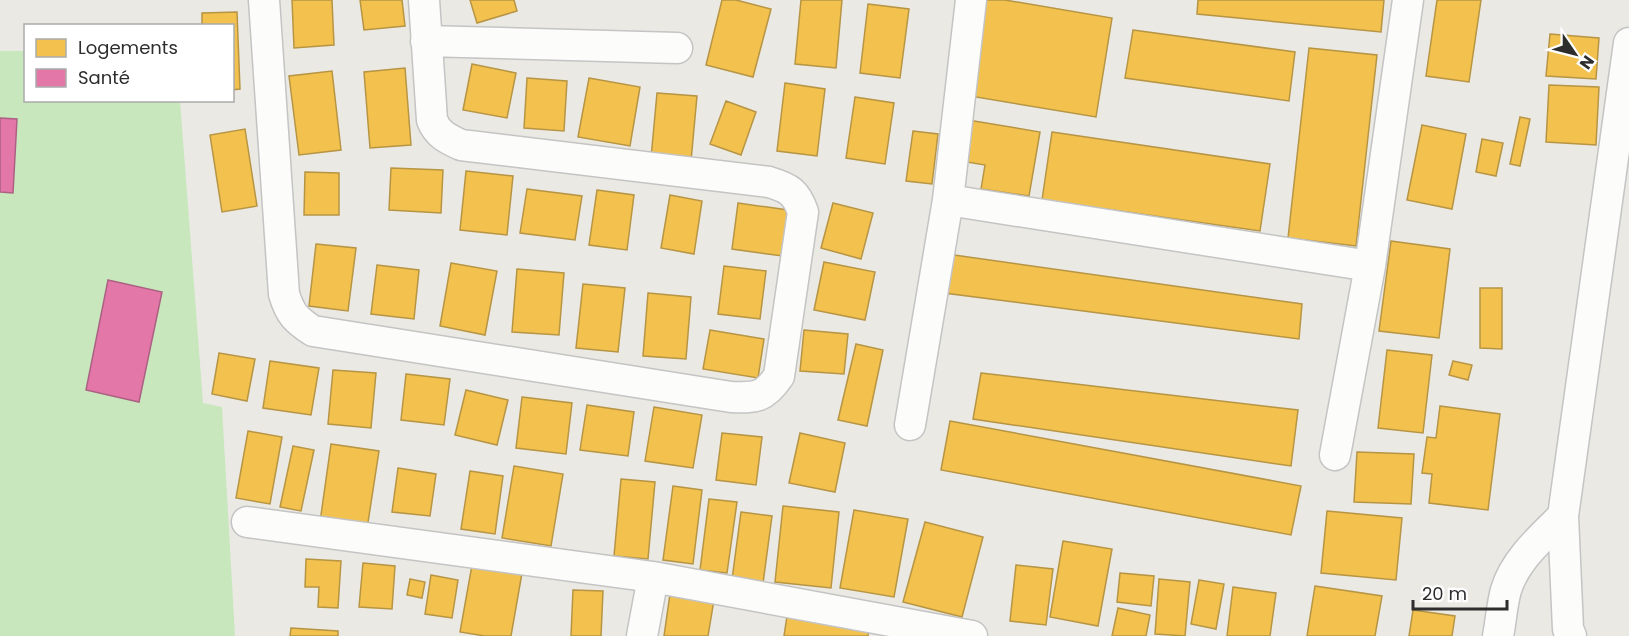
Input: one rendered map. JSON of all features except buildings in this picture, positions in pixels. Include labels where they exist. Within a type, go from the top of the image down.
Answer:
[{"type":"street","points":[[264,0],[284,294],[289,310],[300,322],[313,331],[731,398],[757,397],[770,389],[779,376],[781,365],[803,212],[798,198],[783,186],[770,182],[461,145],[454,142],[435,129],[432,120],[424,0]]},
{"type":"street","points":[[910,425],[948,200],[971,0]]},
{"type":"street","points":[[1335,455],[1370,266],[1408,0]]},
{"type":"street","points":[[426,41],[676,48]]},
{"type":"street","points":[[1571,636],[1568,629],[1563,516],[1629,43]]},
{"type":"street","points":[[948,200],[1370,266]]},
{"type":"street","points":[[1498,636],[1506,589],[1517,567],[1563,516]]},
{"type":"street","points":[[247,522],[653,577],[972,636]]},
{"type":"street","points":[[642,636],[653,577]]},
{"type":"green space","points":[[0,51],[24,51],[24,102],[180,102],[203,403],[222,407],[235,636],[0,636]]}]
